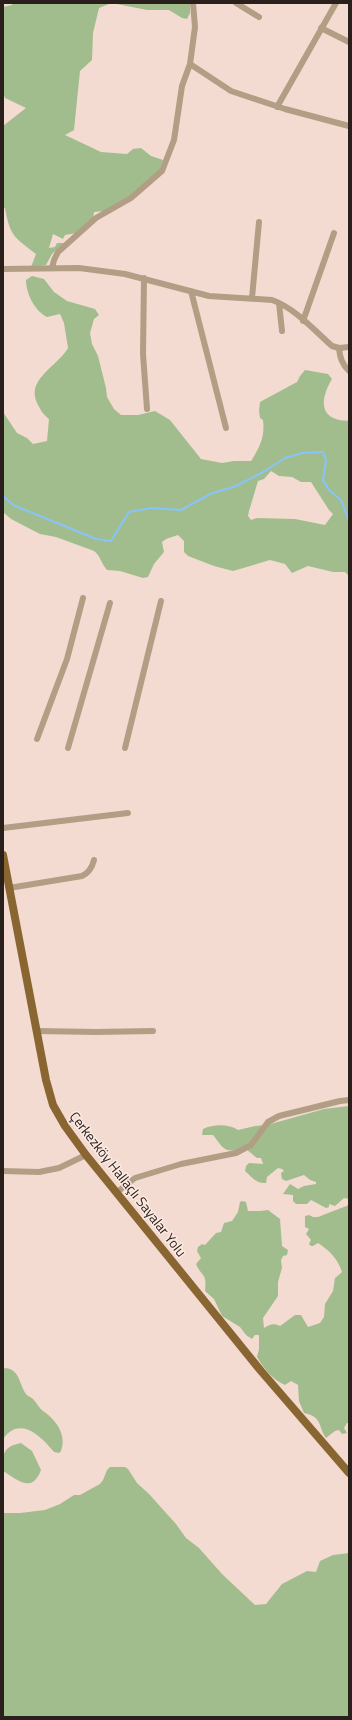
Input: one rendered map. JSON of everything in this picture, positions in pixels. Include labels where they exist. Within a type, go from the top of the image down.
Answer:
[{"type":"main road","name":"Çerkezköy Hallaçlı Sayalar Yolu","points":[[3,855],[53,1105],[65,1126],[116,1193],[261,1371],[349,1473]]},
{"type":"street","points":[[52,268],[58,252],[96,218],[131,198],[162,171],[174,140],[182,86],[190,64],[195,27],[194,3]]},
{"type":"street","points":[[236,3],[259,17]]},
{"type":"street","points":[[277,107],[336,3]]},
{"type":"street","points":[[321,28],[349,42]]},
{"type":"street","points":[[190,64],[231,92],[277,107],[349,126]]},
{"type":"street","points":[[252,298],[259,222]]},
{"type":"street","points":[[303,321],[334,233]]},
{"type":"street","points":[[3,269],[79,268],[144,278],[209,296],[272,300],[279,303],[303,321],[332,346],[339,348],[349,347]]},
{"type":"street","points":[[144,278],[143,354],[147,409]]},
{"type":"street","points":[[191,291],[226,428]]},
{"type":"street","points":[[279,303],[282,331]]},
{"type":"street","points":[[339,348],[340,359],[349,371]]},
{"type":"street","points":[[37,739],[67,659],[83,598]]},
{"type":"street","points":[[125,748],[161,601]]},
{"type":"street","points":[[68,748],[110,603]]},
{"type":"street","points":[[3,828],[128,813]]},
{"type":"street","points":[[9,888],[82,876],[87,873],[94,860]]},
{"type":"street","points":[[37,1031],[153,1031]]},
{"type":"street","points":[[116,1193],[135,1178],[182,1164],[236,1153],[251,1145],[268,1122],[279,1116],[349,1100]]},
{"type":"street","points":[[3,1172],[39,1172],[59,1168],[86,1155]]},
{"type":"green space","points":[[12,3],[190,3],[190,13],[187,19],[182,18],[169,10],[147,10],[117,4],[109,4],[99,8],[93,33],[92,60],[80,71],[74,130],[65,135],[101,152],[127,154],[133,149],[141,148],[151,156],[163,160],[159,172],[130,198],[105,211],[94,212],[93,219],[77,233],[65,235],[63,239],[53,234],[49,248],[55,247],[57,243],[64,243],[52,254],[46,265],[31,267],[36,254],[14,235],[9,225],[5,208],[3,207],[3,126],[26,108],[5,98],[3,92],[3,7],[12,5]]},
{"type":"green space","points":[[32,276],[44,279],[54,292],[67,301],[95,309],[99,315],[94,319],[90,333],[92,344],[98,356],[107,397],[114,409],[121,415],[138,415],[155,411],[170,420],[201,459],[222,463],[251,461],[259,446],[263,432],[263,420],[260,418],[259,411],[260,402],[297,382],[305,370],[328,374],[332,379],[325,396],[324,407],[326,412],[338,420],[349,421],[349,576],[345,572],[333,572],[308,566],[292,573],[285,564],[270,560],[233,571],[214,566],[188,556],[184,552],[184,541],[178,535],[162,542],[164,552],[154,564],[148,577],[143,578],[120,571],[107,570],[94,551],[56,537],[40,534],[11,519],[3,512],[3,412],[17,433],[27,438],[33,444],[47,441],[49,419],[38,405],[35,396],[35,388],[44,374],[68,348],[64,323],[60,314],[47,317],[39,311],[29,296],[26,280]],"holes":[[[271,471],[279,476],[292,477],[301,482],[311,482],[333,514],[325,525],[295,519],[257,518],[251,520],[248,516],[258,481],[264,479]]]},
{"type":"green space","points":[[349,1106],[349,1199],[344,1198],[335,1206],[329,1204],[329,1207],[326,1208],[311,1200],[307,1204],[296,1204],[293,1201],[293,1195],[283,1194],[290,1184],[298,1189],[304,1186],[316,1184],[316,1182],[310,1180],[304,1175],[286,1181],[282,1179],[281,1173],[284,1171],[278,1168],[267,1177],[266,1183],[254,1180],[245,1171],[246,1166],[249,1163],[263,1164],[261,1158],[257,1158],[246,1149],[226,1150],[213,1135],[202,1135],[203,1129],[212,1126],[221,1125],[238,1130],[267,1125],[324,1109]]},
{"type":"green space","points":[[240,1202],[246,1202],[248,1211],[268,1210],[280,1219],[282,1246],[288,1250],[287,1255],[283,1256],[281,1260],[282,1268],[278,1282],[278,1296],[263,1318],[264,1328],[272,1324],[280,1326],[295,1315],[301,1315],[308,1327],[320,1323],[324,1317],[325,1304],[333,1291],[335,1278],[342,1272],[336,1259],[326,1249],[318,1243],[313,1246],[309,1244],[311,1240],[306,1234],[309,1229],[305,1227],[305,1216],[309,1215],[318,1217],[349,1205],[349,1423],[347,1423],[344,1428],[347,1433],[342,1434],[339,1430],[335,1431],[326,1438],[317,1420],[314,1417],[304,1413],[299,1401],[298,1385],[291,1381],[285,1385],[281,1383],[269,1374],[257,1357],[259,1349],[259,1335],[255,1335],[252,1339],[246,1335],[240,1327],[222,1316],[214,1299],[205,1291],[205,1278],[196,1264],[201,1258],[197,1251],[198,1247],[202,1244],[205,1245],[216,1233],[221,1232],[224,1223],[232,1221],[238,1212]]},
{"type":"green space","points":[[3,1369],[11,1369],[17,1374],[27,1395],[33,1399],[56,1423],[63,1439],[61,1451],[59,1453],[54,1452],[43,1440],[30,1430],[23,1428],[10,1432],[3,1439]]},
{"type":"green space","points":[[21,1443],[32,1451],[41,1470],[33,1482],[24,1483],[3,1471],[5,1452],[10,1447]]},
{"type":"green space","points":[[110,1467],[125,1467],[128,1469],[137,1483],[176,1524],[186,1538],[199,1548],[222,1574],[255,1605],[266,1604],[282,1584],[307,1571],[316,1572],[320,1561],[333,1555],[349,1553],[349,1717],[3,1717],[3,1513],[20,1513],[45,1510],[60,1504],[74,1495],[80,1495],[100,1484]]},
{"type":"waterway","points":[[3,496],[13,505],[96,539],[111,541],[129,512],[151,508],[181,510],[210,494],[236,486],[265,471],[285,458],[302,453],[323,452],[326,460],[323,480],[329,490],[341,500],[349,521]]}]
